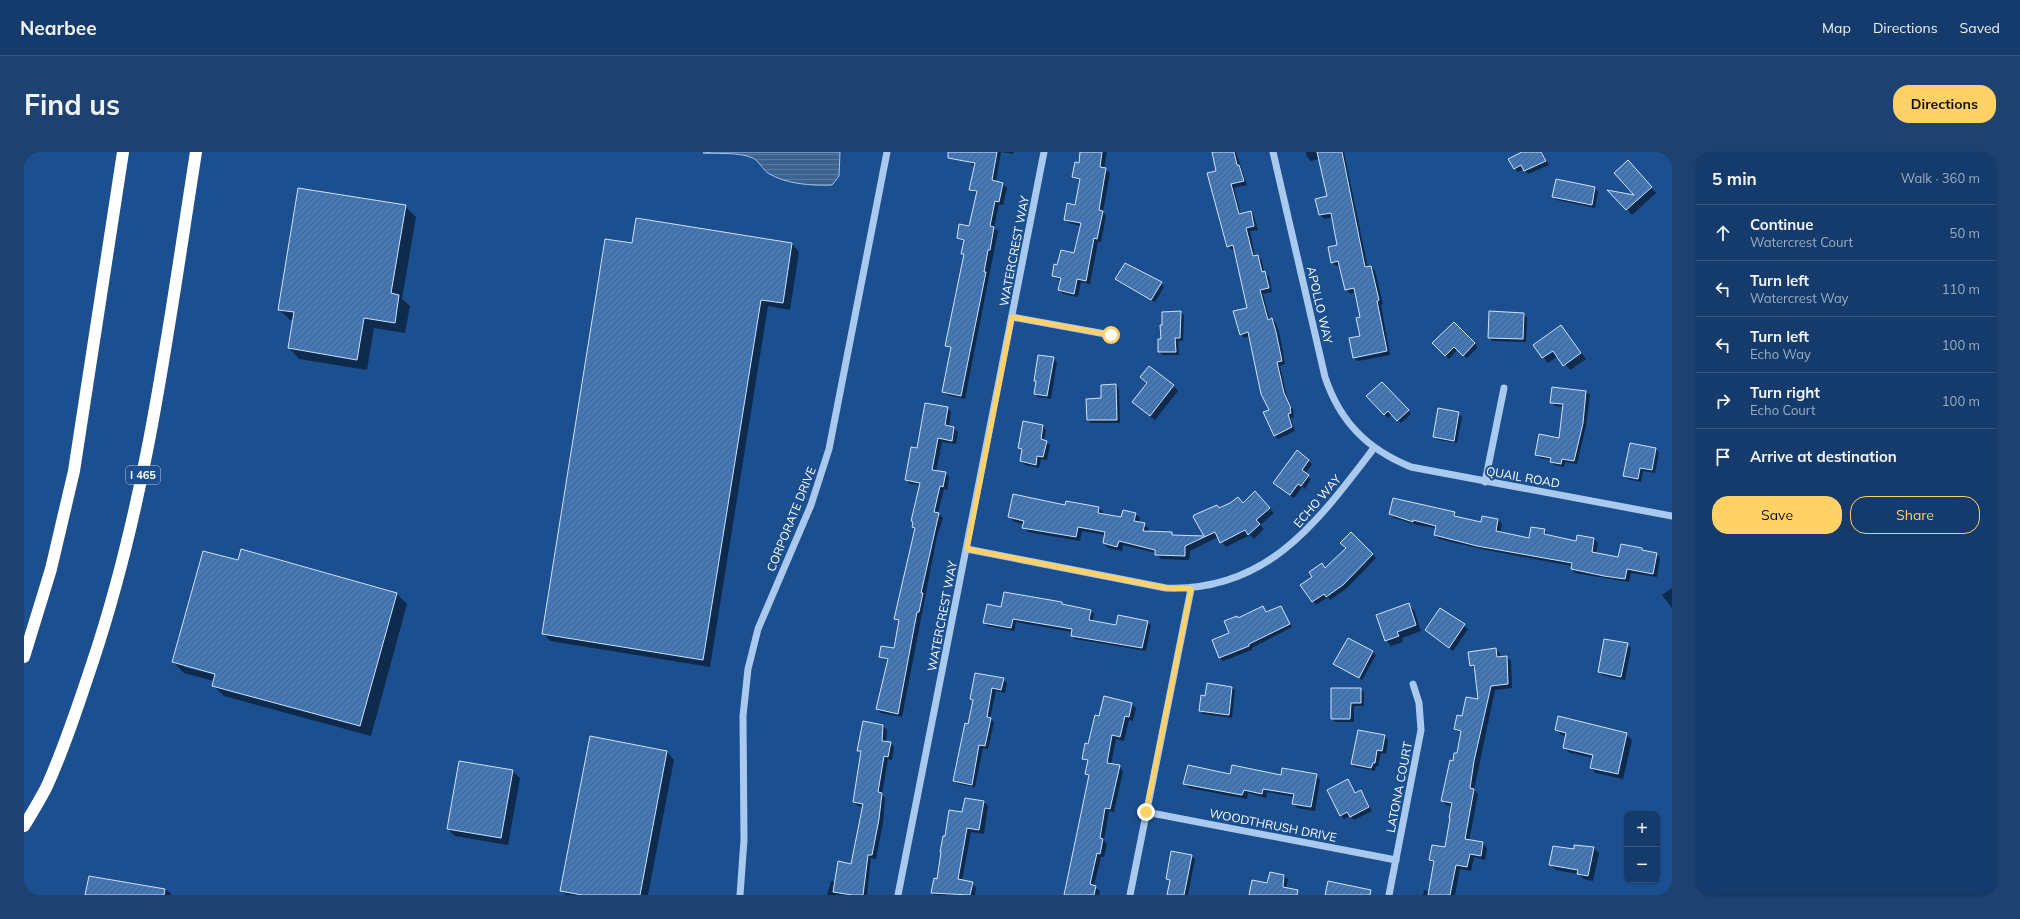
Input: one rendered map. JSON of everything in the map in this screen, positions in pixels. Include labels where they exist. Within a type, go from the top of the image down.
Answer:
[{"type":"highway","points":[[24,657],[51,569],[74,471],[123,152]]},
{"type":"highway","name":"I 465","points":[[24,826],[46,787],[72,723],[100,640],[128,544],[156,410],[196,152]]},
{"type":"street","name":"CORPORATE DRIVE","points":[[740,895],[744,840],[743,716],[748,669],[758,629],[811,505],[829,449],[886,152]]},
{"type":"street","name":"WATERCREST WAY","points":[[898,895],[1044,152]]},
{"type":"street","name":"APOLLO WAY","points":[[1274,152],[1324,377],[1334,402],[1342,414],[1359,435],[1374,448]]},
{"type":"street","points":[[1012,317],[1111,335]]},
{"type":"street","points":[[1484,482],[1504,388]]},
{"type":"street","name":"QUAIL ROAD","points":[[1374,448],[1394,460],[1410,467],[1672,516]]},
{"type":"street","name":"ECHO WAY","points":[[967,549],[1166,588],[1191,589],[1215,585],[1243,574],[1268,561],[1295,541],[1320,517],[1374,448]]},
{"type":"street","points":[[1130,895],[1191,589]]},
{"type":"street","name":"LATONA COURT","points":[[1389,895],[1420,730],[1419,703],[1413,684]]},
{"type":"street","name":"WOODTHRUSH DRIVE","points":[[1146,812],[1396,860]]},
{"type":"water","points":[[840,152],[839,176],[832,185],[799,184],[775,177],[768,173],[755,159],[747,156],[703,153]]},
{"type":"building","points":[[948,152],[997,152],[992,180],[1003,183],[999,202],[995,201],[990,226],[994,227],[990,250],[988,250],[984,272],[986,272],[961,396],[942,392],[951,347],[945,346],[964,254],[961,254],[964,240],[957,238],[959,224],[969,226],[977,191],[969,190],[975,163],[948,158]]},
{"type":"building","points":[[1080,152],[1102,152],[1100,167],[1106,168],[1099,210],[1103,211],[1097,239],[1094,238],[1086,281],[1077,279],[1074,294],[1058,290],[1061,278],[1052,276],[1054,264],[1057,265],[1061,250],[1074,253],[1081,223],[1064,220],[1067,203],[1075,205],[1080,179],[1072,177],[1075,162],[1079,163]]},
{"type":"building","points":[[1212,152],[1234,152],[1237,165],[1239,165],[1244,181],[1231,184],[1239,214],[1251,211],[1254,226],[1246,228],[1253,256],[1258,255],[1262,272],[1265,271],[1269,288],[1260,290],[1268,320],[1272,318],[1276,332],[1282,361],[1277,362],[1284,393],[1291,408],[1291,413],[1288,414],[1292,427],[1274,436],[1263,412],[1269,410],[1261,394],[1248,332],[1240,335],[1233,311],[1247,308],[1233,245],[1227,247],[1207,173],[1216,171]]},
{"type":"building","points":[[1317,152],[1342,152],[1365,267],[1371,266],[1379,300],[1377,301],[1387,351],[1353,358],[1349,338],[1360,336],[1356,318],[1360,317],[1354,288],[1345,290],[1338,261],[1331,263],[1328,247],[1337,245],[1331,213],[1319,215],[1315,199],[1327,196]]},
{"type":"building","points":[[1522,152],[1541,152],[1546,161],[1524,171],[1521,165],[1514,169],[1508,159]]},
{"type":"building","points":[[1628,160],[1652,187],[1626,210],[1607,190],[1634,195],[1614,173]]},
{"type":"building","points":[[1556,179],[1595,187],[1592,205],[1552,197]]},
{"type":"building","points":[[298,188],[406,205],[391,293],[399,295],[395,323],[364,318],[357,360],[288,348],[294,312],[278,310]]},
{"type":"building","points":[[636,218],[792,243],[783,303],[761,300],[703,660],[542,634],[605,239],[632,243]]},
{"type":"building","points":[[1125,263],[1162,282],[1151,300],[1115,279]]},
{"type":"building","points":[[1181,311],[1180,338],[1175,338],[1176,352],[1158,352],[1158,339],[1161,339],[1160,325],[1162,325],[1162,312]]},
{"type":"building","points":[[1489,311],[1524,313],[1523,339],[1488,338]]},
{"type":"building","points":[[1454,322],[1475,343],[1463,356],[1454,347],[1445,356],[1432,343]]},
{"type":"building","points":[[1561,325],[1581,353],[1563,366],[1553,351],[1542,358],[1533,345]]},
{"type":"building","points":[[1038,355],[1054,357],[1047,396],[1034,394],[1036,381],[1034,381]]},
{"type":"building","points":[[1149,366],[1174,385],[1150,416],[1132,402],[1147,383],[1140,377]]},
{"type":"building","points":[[1382,382],[1409,410],[1397,421],[1388,411],[1384,415],[1366,396]]},
{"type":"building","points":[[1116,384],[1117,420],[1087,420],[1086,399],[1101,398],[1101,385]]},
{"type":"building","points":[[1552,387],[1586,391],[1583,423],[1574,461],[1562,459],[1561,464],[1550,462],[1551,458],[1535,455],[1539,434],[1559,438],[1563,404],[1550,403]]},
{"type":"building","points":[[925,403],[948,407],[945,425],[954,427],[952,441],[938,438],[932,470],[946,472],[943,487],[940,486],[934,512],[939,513],[921,593],[923,593],[919,612],[917,612],[898,714],[876,709],[888,659],[879,657],[881,646],[894,648],[899,620],[894,619],[915,528],[912,527],[913,522],[911,521],[920,483],[905,480],[911,447],[917,448]]},
{"type":"building","points":[[1438,408],[1459,412],[1454,441],[1433,437]]},
{"type":"building","points":[[1023,421],[1043,425],[1041,439],[1047,441],[1043,457],[1037,456],[1036,465],[1020,461],[1022,449],[1018,448]]},
{"type":"building","points":[[1630,443],[1656,448],[1652,470],[1640,468],[1638,479],[1623,476]]},
{"type":"building","points":[[1297,450],[1309,460],[1302,470],[1309,475],[1301,486],[1298,484],[1290,495],[1273,483]]},
{"type":"building","points":[[1255,491],[1270,508],[1256,520],[1260,524],[1248,535],[1245,530],[1220,543],[1215,532],[1185,546],[1185,556],[1155,555],[1155,550],[1119,541],[1117,547],[1103,543],[1105,532],[1078,527],[1076,537],[1022,528],[1024,521],[1008,517],[1013,494],[1065,505],[1066,501],[1099,507],[1098,513],[1121,517],[1123,510],[1136,513],[1134,521],[1145,523],[1143,531],[1172,532],[1172,535],[1204,536],[1193,517],[1194,515],[1217,505],[1219,508],[1238,497],[1243,503]]},
{"type":"building","points":[[1393,498],[1455,512],[1454,516],[1481,522],[1482,516],[1498,519],[1496,531],[1529,538],[1531,527],[1545,529],[1544,534],[1576,541],[1577,535],[1594,538],[1592,552],[1618,557],[1621,544],[1642,548],[1642,550],[1657,553],[1653,574],[1627,569],[1625,579],[1604,576],[1571,569],[1572,563],[1477,546],[1434,535],[1436,526],[1413,520],[1413,522],[1389,514]]},
{"type":"building","points":[[1351,532],[1373,554],[1343,585],[1326,597],[1324,594],[1312,602],[1300,585],[1312,577],[1309,572],[1322,563],[1325,568],[1346,548],[1340,543]]},
{"type":"building","points":[[241,549],[397,593],[360,726],[212,686],[215,674],[172,662],[203,551],[238,560]]},
{"type":"building","points":[[1004,592],[1062,602],[1062,604],[1091,610],[1089,620],[1116,625],[1118,615],[1148,621],[1142,648],[1071,636],[1072,629],[1013,619],[1011,628],[983,623],[987,604],[1001,607]]},
{"type":"building","points":[[1409,603],[1416,625],[1397,632],[1399,636],[1385,641],[1376,615]]},
{"type":"building","points":[[1263,606],[1266,612],[1281,606],[1290,624],[1249,644],[1249,646],[1219,658],[1212,640],[1229,633],[1224,621],[1237,616],[1238,618]]},
{"type":"building","points":[[1440,608],[1465,624],[1449,648],[1425,630]]},
{"type":"building","points":[[1348,638],[1373,651],[1359,678],[1333,664]]},
{"type":"building","points":[[1604,639],[1628,643],[1621,677],[1598,672]]},
{"type":"building","points":[[1496,648],[1497,657],[1507,656],[1508,684],[1491,686],[1474,761],[1470,788],[1474,789],[1465,839],[1483,842],[1481,856],[1470,854],[1467,867],[1456,865],[1450,895],[1428,895],[1434,861],[1429,860],[1432,845],[1445,847],[1450,818],[1452,803],[1441,801],[1450,760],[1453,761],[1454,753],[1457,753],[1461,731],[1454,729],[1457,715],[1462,716],[1466,697],[1478,699],[1474,665],[1470,666],[1468,652]]},
{"type":"building","points":[[975,673],[1004,678],[1001,690],[992,688],[987,717],[991,718],[985,746],[979,745],[972,785],[953,781],[965,723],[968,724],[973,700],[970,699]]},
{"type":"building","points":[[1207,683],[1232,687],[1229,715],[1199,711],[1201,695],[1205,696]]},
{"type":"building","points":[[1331,688],[1361,688],[1361,703],[1351,703],[1350,719],[1331,719]]},
{"type":"building","points":[[1104,696],[1132,703],[1129,717],[1125,716],[1120,737],[1112,735],[1107,763],[1120,765],[1110,809],[1105,808],[1100,838],[1103,839],[1100,854],[1097,853],[1090,884],[1096,886],[1094,895],[1064,895],[1089,775],[1085,774],[1088,760],[1082,759],[1085,743],[1088,744],[1095,715],[1099,716]]},
{"type":"building","points":[[1558,716],[1627,733],[1618,774],[1590,768],[1593,755],[1563,748],[1566,733],[1555,730]]},
{"type":"building","points":[[863,721],[883,725],[882,741],[891,742],[888,757],[884,756],[878,792],[882,793],[879,819],[872,855],[868,855],[863,895],[852,895],[833,892],[838,861],[851,864],[863,804],[853,802],[861,751],[857,751]]},
{"type":"building","points":[[1358,730],[1385,735],[1382,751],[1377,750],[1375,763],[1373,763],[1371,768],[1351,764]]},
{"type":"building","points":[[590,736],[667,751],[640,895],[582,895],[560,891]]},
{"type":"building","points":[[459,761],[513,770],[501,838],[447,829]]},
{"type":"building","points":[[1188,765],[1230,774],[1232,765],[1281,775],[1282,768],[1317,774],[1311,807],[1292,804],[1294,794],[1263,789],[1262,794],[1244,790],[1242,795],[1183,784]]},
{"type":"building","points":[[1348,779],[1355,793],[1361,790],[1369,807],[1350,817],[1347,812],[1340,816],[1327,790]]},
{"type":"building","points":[[965,798],[984,801],[979,830],[967,828],[958,879],[973,882],[970,895],[931,893],[934,878],[937,879],[940,852],[943,836],[945,836],[949,810],[962,812]]},
{"type":"building","points":[[1574,845],[1594,847],[1588,876],[1577,874],[1578,870],[1549,865],[1553,846],[1574,849]]},
{"type":"building","points":[[1171,851],[1192,855],[1184,895],[1167,895],[1170,880],[1166,879]]},
{"type":"building","points":[[1270,872],[1284,875],[1283,887],[1298,890],[1297,895],[1249,895],[1252,880],[1267,883]]},
{"type":"building","points":[[89,876],[165,889],[164,895],[85,895]]},
{"type":"building","points":[[1328,881],[1371,890],[1370,895],[1325,895]]},
{"type":"route","points":[[1111,335],[1012,317],[967,549],[1078,572],[1166,588],[1178,590],[1191,589],[1146,812]]}]
